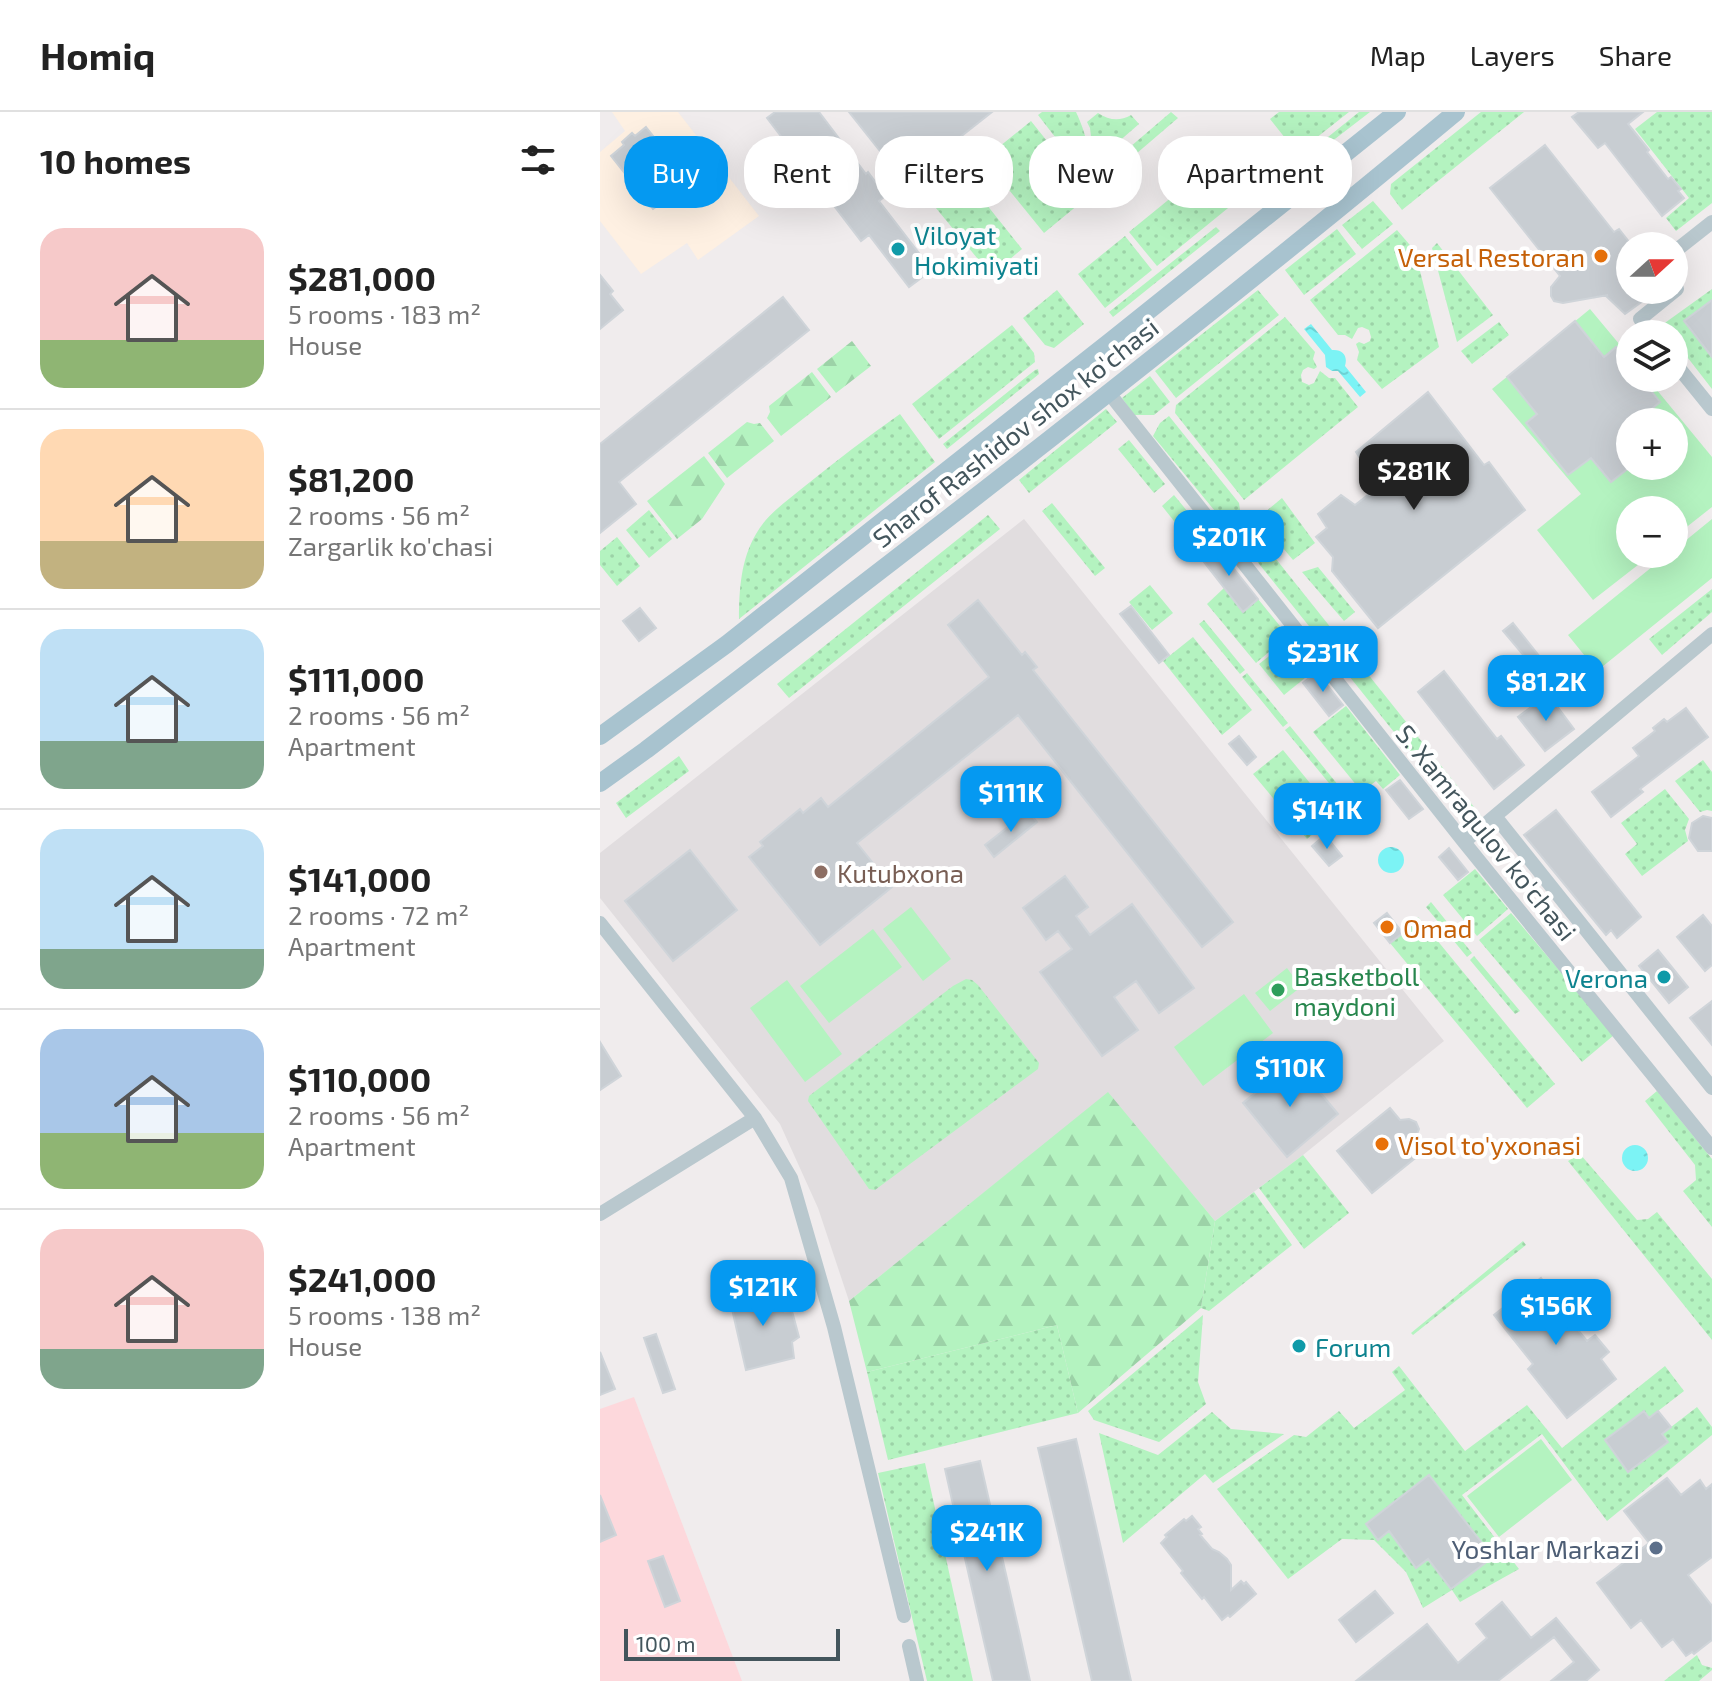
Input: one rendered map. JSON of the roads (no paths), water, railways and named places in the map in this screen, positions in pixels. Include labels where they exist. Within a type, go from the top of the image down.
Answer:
[{"type":"main road","name":"Sharof Rashidov shox ko'chasi","points":[[600,736],[727,644],[1397,112]]},
{"type":"main road","name":"Sharof Rashidov shox ko'chasi","points":[[600,783],[933,531],[1456,112]]},
{"type":"street","points":[[1688,241],[1712,222]]},
{"type":"street","points":[[1641,320],[1658,304]]},
{"type":"street","points":[[1688,379],[1712,409]]},
{"type":"street","name":"S. Xamraqulov ko'chasi","points":[[1109,393],[1464,842],[1712,1148]]},
{"type":"street","points":[[1464,842],[1712,634]]},
{"type":"street","points":[[1495,816],[1712,1088]]},
{"type":"street","points":[[600,923],[755,1118],[791,1178],[834,1327],[904,1616]]},
{"type":"street","points":[[600,1214],[755,1118]]},
{"type":"street","points":[[909,1646],[917,1681]]},
{"type":"water","points":[[1311,324],[1332,350],[1344,354],[1345,366],[1366,392],[1360,397],[1338,371],[1326,367],[1325,355],[1304,329]]},
{"type":"water","points":[[1391,847],[1400,851],[1404,860],[1400,869],[1391,873],[1382,869],[1378,860],[1382,851]]},
{"type":"water","points":[[1635,1145],[1644,1149],[1648,1158],[1644,1167],[1635,1171],[1626,1167],[1622,1158],[1626,1149]]},
{"type":"place","name":"Viloyat Hokimiyati","points":[[898,249]]},
{"type":"place","name":"Versal Restoran","points":[[1601,256]]},
{"type":"place","name":"Kutubxona","points":[[821,872]]},
{"type":"place","name":"Omad","points":[[1387,927]]},
{"type":"place","name":"Verona","points":[[1664,977]]},
{"type":"place","name":"Basketboll maydoni","points":[[1278,990]]},
{"type":"place","name":"Visol to'yxonasi","points":[[1382,1144]]},
{"type":"place","name":"Forum","points":[[1299,1346]]},
{"type":"place","name":"Yoshlar Markazi","points":[[1656,1548]]}]
